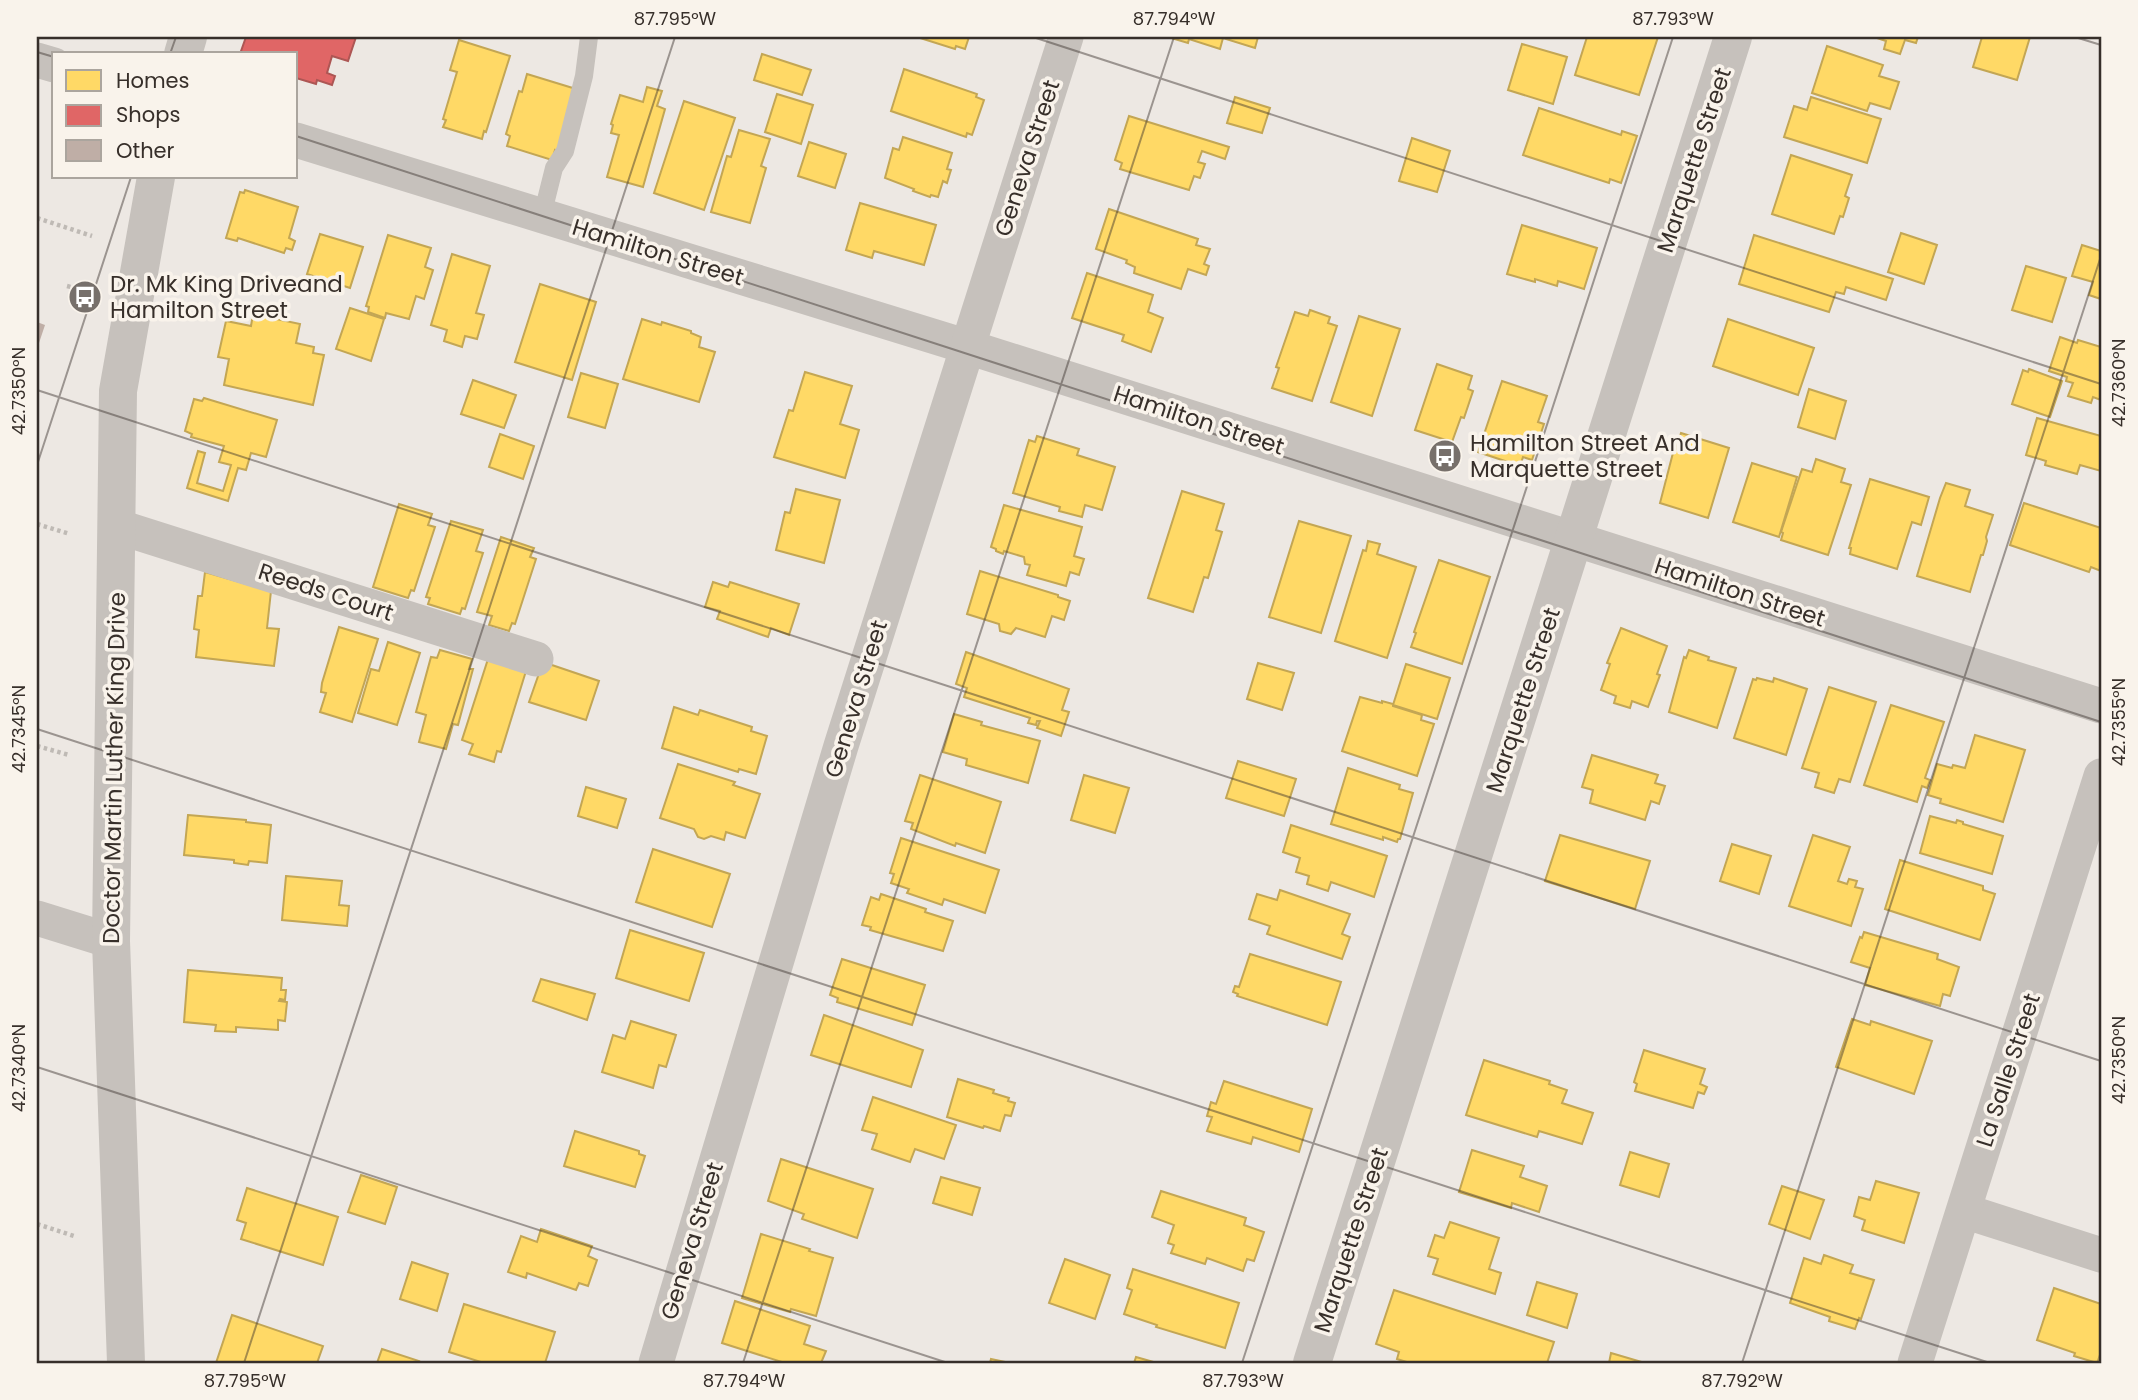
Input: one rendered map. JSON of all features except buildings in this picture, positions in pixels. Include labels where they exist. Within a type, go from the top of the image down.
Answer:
[{"type":"street","name":"Geneva Street","points":[[656,1363],[841,746],[1066,37]]},
{"type":"street","name":"Marquette Street","points":[[1312,1363],[1733,37]]},
{"type":"street","name":"Hamilton Street","points":[[298,141],[968,347],[2101,706]]},
{"type":"street","name":"Doctor Martin Luther King Drive","points":[[126,1363],[111,941],[118,391],[156,178]]},
{"type":"street","name":"Reeds Court","points":[[116,526],[536,659]]},
{"type":"street","name":"La Salle Street","points":[[1915,1363],[2101,776]]},
{"type":"street","points":[[37,918],[111,941]]},
{"type":"street","points":[[1964,1211],[2101,1255]]},
{"type":"lane","points":[[542,216],[555,169],[565,151],[584,76],[589,37]]},
{"type":"path","points":[[37,218],[92,236]]},
{"type":"path","points":[[67,286],[83,290]]},
{"type":"path","points":[[37,524],[70,534]]},
{"type":"path","points":[[37,746],[69,755]]},
{"type":"path","points":[[37,1224],[74,1236]]},
{"type":"place","name":"Dr. Mk King Driveand Hamilton Street","points":[[85,297]]},
{"type":"place","name":"Hamilton Street And Marquette Street","points":[[1445,456]]}]
